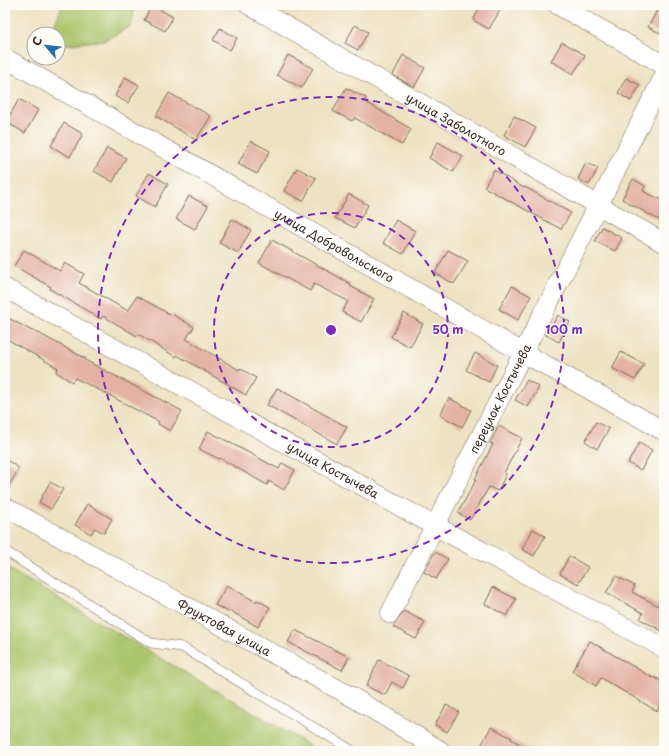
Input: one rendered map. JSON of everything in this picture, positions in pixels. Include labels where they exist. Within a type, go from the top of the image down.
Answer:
[{"type":"street","name":"улица Заболотного","points":[[249,5],[664,243]]},
{"type":"street","points":[[558,5],[664,65]]},
{"type":"street","name":"улица Добровольского","points":[[5,58],[664,431]]},
{"type":"street","name":"переулок Костычева","points":[[390,614],[522,352],[664,76]]},
{"type":"street","name":"улица Костычева","points":[[5,288],[435,526],[664,648]]},
{"type":"street","name":"Фруктовая улица","points":[[5,507],[354,698],[441,751]]},
{"type":"lane","points":[[5,551],[151,643],[182,648],[353,751]]},
{"type":"green space","points":[[62,5],[135,5],[131,26],[105,40],[66,44],[66,26],[54,26]]},
{"type":"green space","points":[[5,567],[319,751],[5,751]]},
{"type":"building","points":[[152,5],[173,17],[165,31],[144,20]]},
{"type":"building","points":[[481,5],[503,5],[489,29],[473,20]]},
{"type":"building","points":[[660,5],[664,5],[664,35],[648,27]]},
{"type":"building","points":[[355,25],[368,32],[358,50],[345,43]]},
{"type":"building","points":[[220,28],[237,38],[230,50],[213,40]]},
{"type":"building","points":[[562,42],[585,55],[573,74],[551,61]]},
{"type":"building","points":[[288,55],[313,68],[302,88],[277,75]]},
{"type":"building","points":[[403,55],[425,68],[414,87],[393,75]]},
{"type":"building","points":[[125,77],[139,85],[128,103],[115,96]]},
{"type":"building","points":[[626,78],[640,85],[631,101],[618,93]]},
{"type":"building","points":[[346,88],[366,98],[364,101],[411,129],[402,145],[355,118],[352,121],[333,111]]},
{"type":"building","points":[[169,93],[211,116],[196,140],[156,116]]},
{"type":"building","points":[[19,99],[38,110],[25,133],[6,122]]},
{"type":"building","points":[[514,116],[536,128],[525,147],[504,135]]},
{"type":"building","points":[[64,123],[83,134],[70,157],[51,146]]},
{"type":"building","points":[[251,141],[270,151],[257,174],[238,164]]},
{"type":"building","points":[[438,142],[463,156],[453,172],[429,158]]},
{"type":"building","points":[[107,148],[126,158],[113,182],[94,171]]},
{"type":"building","points":[[586,163],[598,168],[589,185],[578,179]]},
{"type":"building","points":[[297,168],[316,178],[303,201],[284,191]]},
{"type":"building","points":[[494,170],[571,213],[561,229],[484,187]]},
{"type":"building","points":[[149,173],[168,184],[155,207],[136,196]]},
{"type":"building","points":[[633,179],[645,186],[643,191],[664,201],[664,210],[659,220],[622,199]]},
{"type":"building","points":[[349,194],[368,205],[355,228],[335,218]]},
{"type":"building","points":[[189,196],[208,206],[195,229],[176,219]]},
{"type":"building","points":[[232,219],[251,230],[238,253],[219,243]]},
{"type":"building","points":[[396,220],[415,231],[403,254],[383,243]]},
{"type":"building","points":[[602,227],[622,238],[615,251],[595,241]]},
{"type":"building","points":[[272,240],[351,284],[350,286],[374,299],[361,322],[342,312],[348,301],[314,284],[310,291],[259,263]]},
{"type":"building","points":[[24,250],[60,271],[65,263],[84,274],[79,283],[128,311],[137,296],[194,327],[186,339],[239,370],[240,368],[256,378],[246,395],[177,355],[176,357],[138,334],[137,336],[103,316],[101,319],[50,289],[51,287],[14,266]]},
{"type":"building","points":[[448,250],[468,261],[454,284],[435,273]]},
{"type":"building","points":[[512,286],[531,296],[518,320],[499,309]]},
{"type":"building","points":[[404,313],[423,324],[410,347],[391,337]]},
{"type":"building","points":[[558,315],[570,322],[559,342],[546,335]]},
{"type":"building","points":[[5,316],[182,411],[170,431],[158,424],[159,422],[75,378],[72,382],[56,372],[58,368],[5,338]]},
{"type":"building","points":[[621,352],[644,364],[635,380],[612,368]]},
{"type":"building","points":[[475,353],[497,365],[489,382],[466,370]]},
{"type":"building","points":[[527,380],[539,387],[528,407],[515,400]]},
{"type":"building","points":[[277,388],[347,427],[337,444],[267,405]]},
{"type":"building","points":[[449,398],[471,410],[462,427],[440,415]]},
{"type":"building","points":[[596,422],[609,429],[597,449],[585,441]]},
{"type":"building","points":[[499,426],[522,438],[504,473],[506,474],[498,491],[489,487],[470,520],[458,513],[493,444],[490,443]]},
{"type":"building","points":[[208,431],[279,469],[282,463],[295,470],[284,490],[269,481],[267,485],[220,458],[219,459],[199,449]]},
{"type":"building","points":[[639,443],[652,450],[641,470],[628,463]]},
{"type":"building","points":[[5,459],[19,468],[5,493]]},
{"type":"building","points":[[50,482],[63,489],[51,509],[39,502]]},
{"type":"building","points":[[87,504],[112,519],[104,533],[95,528],[91,534],[75,525]]},
{"type":"building","points":[[533,529],[545,536],[534,556],[522,549]]},
{"type":"building","points":[[435,552],[448,559],[436,579],[424,572]]},
{"type":"building","points":[[569,556],[588,567],[578,584],[560,574]]},
{"type":"building","points":[[616,576],[635,586],[632,592],[664,609],[664,632],[640,619],[643,613],[606,593]]},
{"type":"building","points":[[227,585],[256,602],[257,600],[270,607],[258,627],[229,610],[228,612],[215,605]]},
{"type":"building","points":[[493,587],[516,599],[507,616],[485,604]]},
{"type":"building","points":[[404,611],[425,622],[416,639],[393,627]]},
{"type":"building","points":[[295,630],[349,657],[342,670],[288,642]]},
{"type":"building","points":[[590,641],[664,683],[664,697],[657,711],[601,678],[596,686],[572,671]]},
{"type":"building","points":[[379,660],[409,676],[403,688],[392,682],[385,695],[366,686]]},
{"type":"building","points":[[446,705],[459,712],[447,732],[435,725]]},
{"type":"building","points":[[491,727],[512,738],[511,739],[532,751],[478,751]]}]
